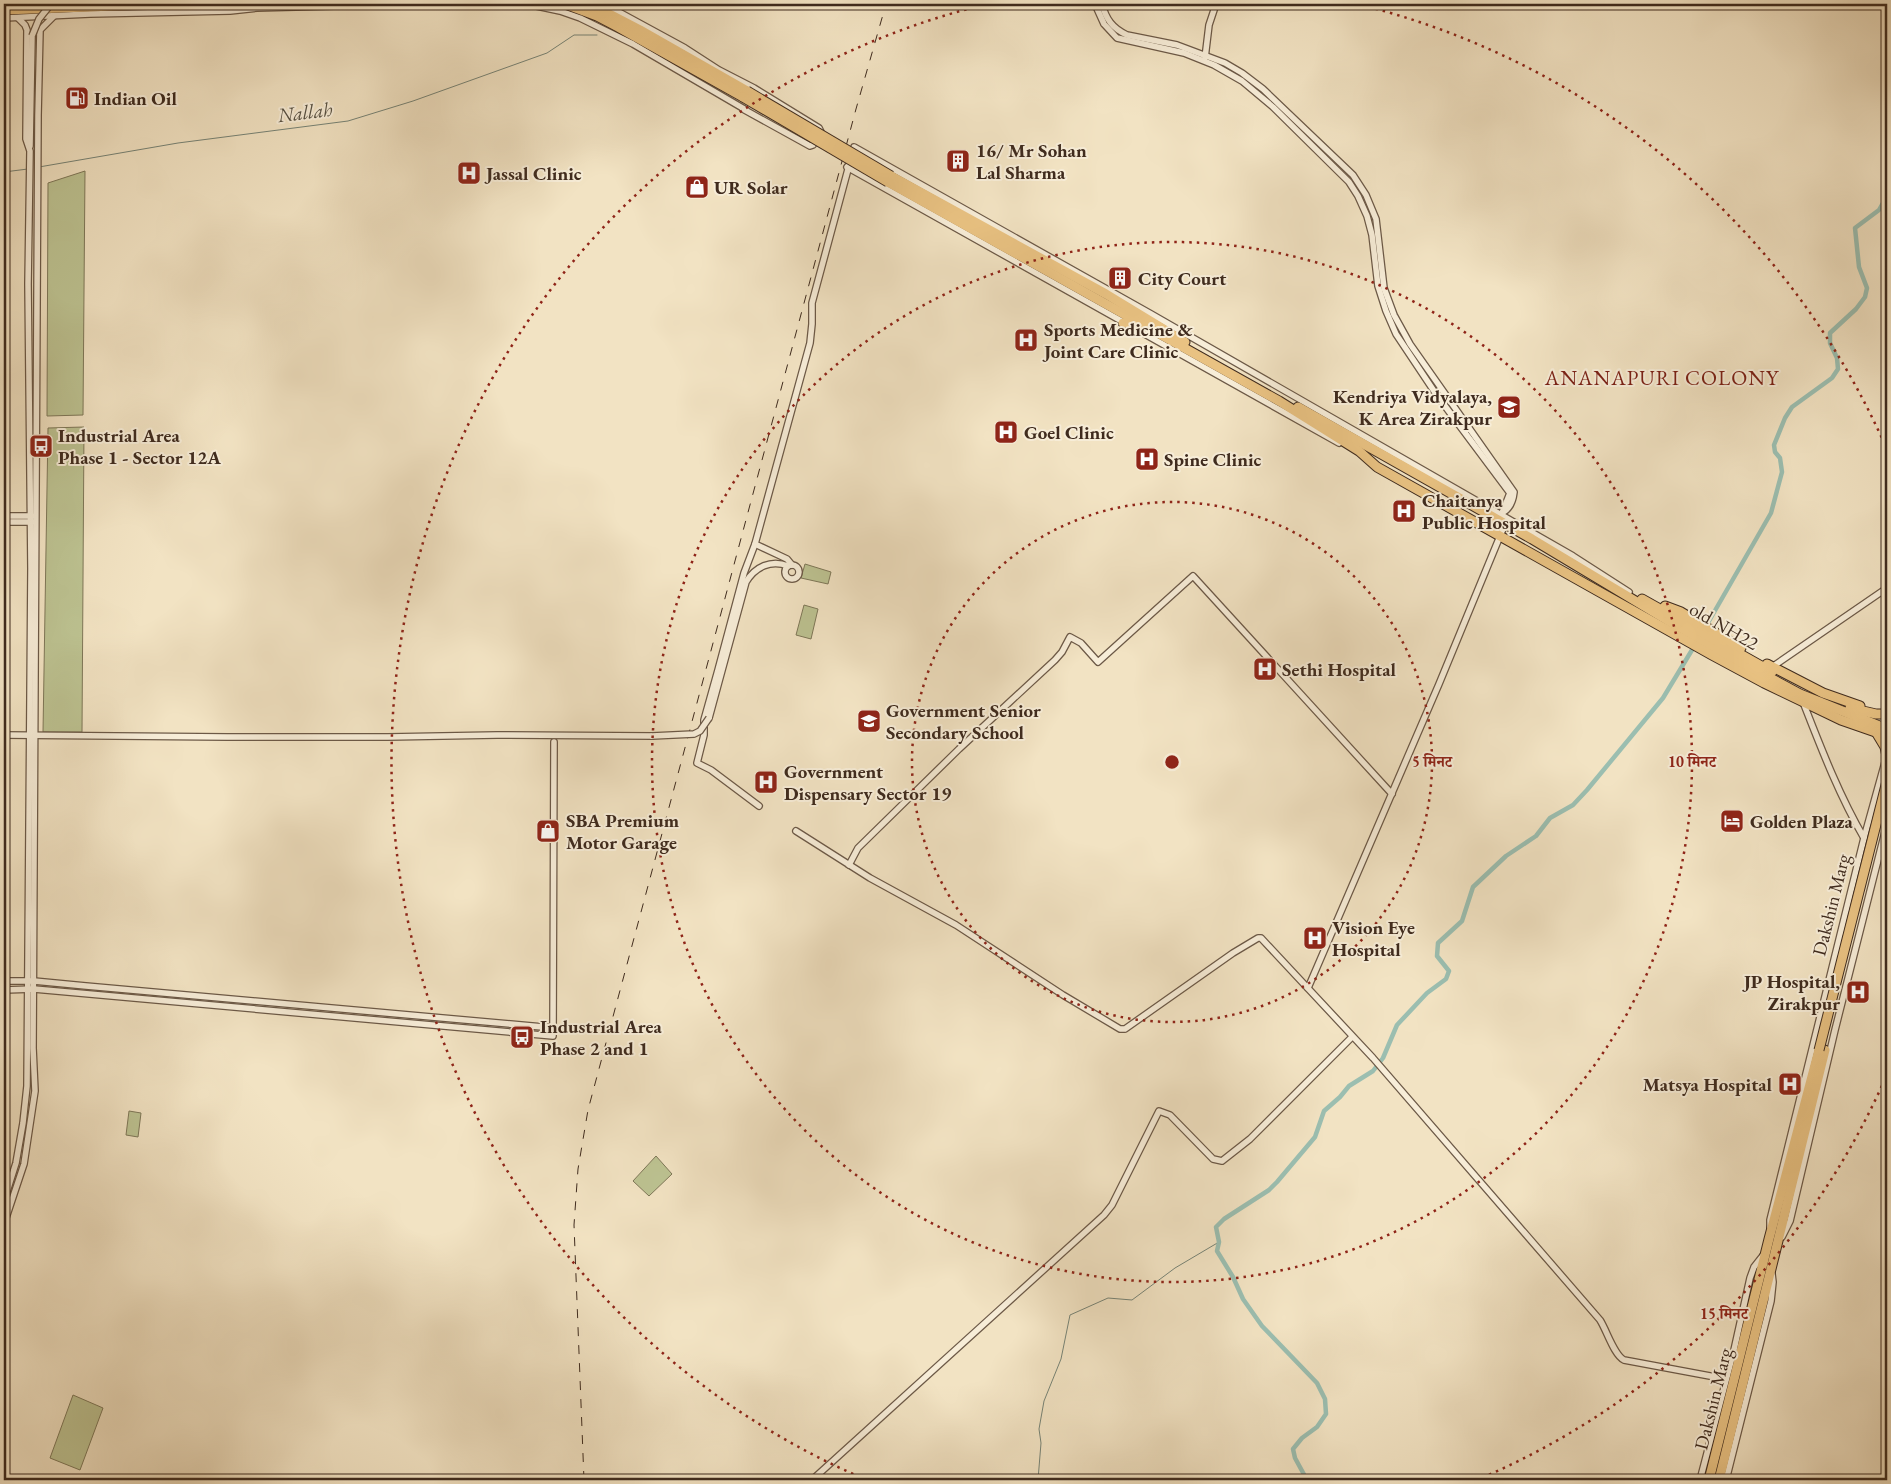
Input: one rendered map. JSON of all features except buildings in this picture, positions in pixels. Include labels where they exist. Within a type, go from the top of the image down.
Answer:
[{"type":"highway","points":[[4,13],[90,11],[170,4]]},
{"type":"highway","points":[[565,4],[618,26],[888,182],[1175,335],[1198,350],[1501,518],[1800,694],[1887,729]]},
{"type":"highway","points":[[590,4],[621,19],[747,90],[891,176],[1109,301],[1139,322],[1279,402],[1359,451],[1377,467],[1491,531],[1676,621]]},
{"type":"highway","points":[[1124,323],[1139,322]]},
{"type":"highway","points":[[1175,335],[1188,336]]},
{"type":"highway","points":[[1625,592],[1712,642],[1803,702],[1840,720],[1887,736]]},
{"type":"highway","points":[[1712,642],[1772,667],[1823,693],[1862,707],[1887,708]]},
{"type":"highway","name":"old NH22","points":[[1712,642],[1809,692],[1858,712],[1887,714]]},
{"type":"highway","points":[[1876,732],[1885,747],[1887,756]]},
{"type":"highway","name":"Dakshin Marg","points":[[1719,1480],[1778,1244],[1822,1050],[1887,782]]},
{"type":"highway","name":"Dakshin Marg","points":[[1709,1480],[1715,1440],[1822,1050],[1887,803]]},
{"type":"highway","points":[[1724,1459],[1726,1477]]},
{"type":"street","points":[[4,1224],[24,1164],[35,1091],[31,990],[32,735],[28,284],[32,36],[39,20],[51,4]]},
{"type":"street","points":[[18,18],[90,11],[230,11],[257,8],[411,4]]},
{"type":"street","points":[[527,4],[560,11],[633,44],[772,125]]},
{"type":"street","points":[[605,4],[685,48],[719,70],[754,88],[819,128],[821,132],[813,145],[810,146],[744,109]]},
{"type":"street","points":[[1096,4],[1104,24],[1117,38],[1225,63],[1257,84],[1353,175],[1366,194],[1372,209],[1378,230],[1384,288],[1394,315],[1410,344],[1511,485],[1514,492],[1514,499],[1508,510],[1491,531]]},
{"type":"street","points":[[1102,4],[1108,22],[1119,32],[1177,45],[1205,58],[1251,87],[1349,182],[1364,209],[1372,235],[1378,286],[1396,334],[1436,394],[1510,493],[1501,518],[1501,536],[1308,988]]},
{"type":"street","points":[[1205,58],[1209,25],[1216,4]]},
{"type":"street","points":[[1379,4],[1397,6],[1397,4]]},
{"type":"street","points":[[4,13],[18,18],[23,22],[27,30],[26,139],[30,153]]},
{"type":"street","points":[[32,735],[37,519],[40,30],[54,16]]},
{"type":"street","points":[[744,109],[754,99],[756,93],[754,88]]},
{"type":"street","points":[[758,806],[711,770],[697,763],[704,735],[704,720],[713,686],[744,573],[755,544],[810,343],[812,303],[854,147],[1151,314],[1501,518]]},
{"type":"street","points":[[1319,152],[1324,147]]},
{"type":"street","points":[[848,167],[1319,433],[1359,451]]},
{"type":"street","points":[[28,284],[37,284]]},
{"type":"street","points":[[1396,334],[1402,330]]},
{"type":"street","points":[[4,516],[37,519]]},
{"type":"street","points":[[4,522],[29,519]]},
{"type":"street","points":[[4,735],[277,737],[652,736],[694,734],[700,731],[709,718],[746,582],[754,572],[767,565],[781,563],[790,566],[787,559],[755,544]]},
{"type":"street","points":[[849,864],[861,845],[959,749],[1055,660],[1070,637],[1081,643],[1098,662],[1192,576],[1392,794]]},
{"type":"street","points":[[1772,667],[1887,588]]},
{"type":"street","points":[[1803,702],[1844,801],[1864,838]]},
{"type":"street","points":[[4,990],[31,990],[553,1036],[554,742]]},
{"type":"street","name":"Dakshin Marg","points":[[1769,1239],[1770,1220],[1829,978],[1864,838],[1887,756]]},
{"type":"street","name":"Dakshin Marg","points":[[1778,1244],[1790,1221],[1847,981],[1887,824]]},
{"type":"street","points":[[796,831],[870,878],[956,925],[1118,1029],[1125,1029],[1233,953],[1258,938],[1265,941],[1373,1058],[1600,1320],[1622,1360],[1726,1378]]},
{"type":"street","points":[[1829,978],[1847,981]]},
{"type":"street","points":[[4,981],[31,981],[554,1028]]},
{"type":"street","points":[[4,1201],[16,1163],[23,1123],[27,1086],[31,990]]},
{"type":"street","points":[[812,1480],[1104,1215],[1112,1205],[1154,1117],[1159,1111],[1170,1115],[1214,1159],[1222,1161],[1250,1139],[1352,1037]]},
{"type":"street","points":[[1700,1480],[1715,1440],[1726,1378],[1750,1278],[1754,1267],[1767,1250]]},
{"type":"street","points":[[1726,1477],[1771,1300],[1773,1282],[1771,1272]]},
{"type":"green space","points":[[85,171],[83,415],[47,416],[48,183]]},
{"type":"green space","points":[[84,427],[82,732],[43,732],[48,428]]},
{"type":"green space","points":[[805,564],[831,572],[828,584],[801,578]]},
{"type":"green space","points":[[804,605],[818,609],[811,639],[796,635]]},
{"type":"green space","points":[[129,1111],[141,1113],[138,1137],[126,1135]]},
{"type":"green space","points":[[656,1156],[672,1174],[649,1196],[633,1181]]},
{"type":"green space","points":[[73,1395],[103,1408],[80,1470],[50,1458]]},
{"type":"waterway","name":"Nallah","points":[[618,7],[622,4]]},
{"type":"waterway","name":"Nallah","points":[[39,167],[178,143],[348,121],[413,101],[547,53],[574,35],[597,35]]},
{"type":"waterway","name":"Nallah","points":[[4,172],[28,169]]},
{"type":"waterway","points":[[1705,628],[1771,513],[1782,472],[1780,458],[1775,452],[1774,445],[1785,418],[1792,407],[1832,378],[1838,369],[1837,358],[1830,343],[1830,333],[1856,309],[1865,297],[1867,288],[1859,267],[1855,228],[1879,210],[1887,196]]},
{"type":"waterway","points":[[1307,1480],[1295,1458],[1293,1449],[1302,1438],[1317,1427],[1326,1414],[1325,1399],[1317,1383],[1262,1326],[1243,1299],[1233,1277],[1217,1251],[1219,1242],[1216,1227],[1224,1219],[1269,1190],[1315,1137],[1324,1111],[1349,1086],[1373,1071],[1383,1058],[1397,1025],[1427,993],[1446,979],[1449,971],[1437,956],[1438,943],[1462,921],[1473,887],[1506,856],[1536,836],[1550,818],[1573,805],[1587,790],[1663,698],[1695,645]]},
{"type":"waterway","points":[[1038,1480],[1041,1443],[1039,1429],[1044,1401],[1061,1359],[1070,1315],[1108,1298],[1132,1300],[1175,1268],[1219,1242]]},
{"type":"railway","points":[[584,1480],[574,1225],[578,1169],[588,1110],[856,109],[886,4]]},
{"type":"place","name":"Indian Oil","points":[[77,98]]},
{"type":"place","name":"16/ Mr Sohan Lal Sharma","points":[[958,161]]},
{"type":"place","name":"Jassal Clinic","points":[[469,173]]},
{"type":"place","name":"UR Solar","points":[[697,187]]},
{"type":"place","name":"City Court","points":[[1120,278]]},
{"type":"place","name":"Sports Medicine & Joint Care Clinic","points":[[1026,340]]},
{"type":"place","name":"Kendriya Vidyalaya, K Area Zirakpur","points":[[1509,407]]},
{"type":"place","name":"Goel Clinic","points":[[1006,432]]},
{"type":"place","name":"Industrial Area Phase 1 - Sector 12A","points":[[41,446]]},
{"type":"place","name":"Spine Clinic","points":[[1147,459]]},
{"type":"place","name":"Chaitanya Public Hospital","points":[[1404,511]]},
{"type":"place","name":"Sethi Hospital","points":[[1265,669]]},
{"type":"place","name":"Government Senior Secondary School","points":[[869,721]]},
{"type":"place","name":"Government Dispensary Sector 19","points":[[766,782]]},
{"type":"place","name":"Golden Plaza","points":[[1732,821]]},
{"type":"place","name":"SBA Premium Motor Garage","points":[[548,831]]},
{"type":"place","name":"Vision Eye Hospital","points":[[1315,938]]},
{"type":"place","name":"JP Hospital, Zirakpur","points":[[1858,992]]},
{"type":"place","name":"Industrial Area Phase 2 and 1","points":[[522,1037]]},
{"type":"place","name":"Matsya Hospital","points":[[1790,1084]]},
{"type":"district","name":"ANANAPURI COLONY","points":[[1662,377]]}]
